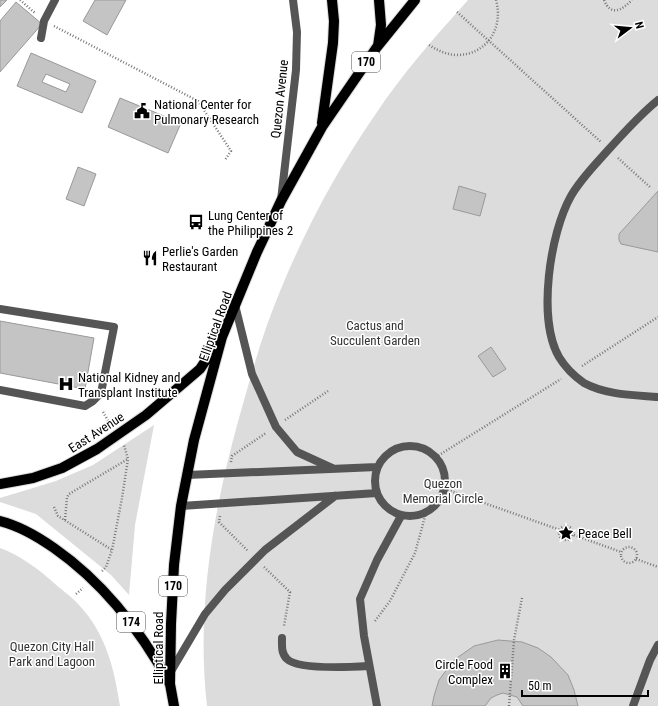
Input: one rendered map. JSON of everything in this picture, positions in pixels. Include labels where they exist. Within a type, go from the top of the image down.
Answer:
[{"type":"main road","name":"170","points":[[322,127],[334,43],[332,0]]},
{"type":"main road","name":"170","points":[[377,47],[381,25],[379,0]]},
{"type":"main road","name":"Elliptical Road","points":[[174,706],[170,684],[170,673],[174,565],[181,506],[202,406],[222,337],[257,252],[281,201],[322,127],[377,47],[415,0]]},
{"type":"main road","name":"East Avenue","points":[[0,484],[33,478],[62,468],[97,449],[146,415],[200,369],[222,337]]},
{"type":"main road","name":"174","points":[[0,521],[18,527],[38,537],[64,555],[92,580],[117,605],[130,621],[170,684]]},
{"type":"street","points":[[41,38],[44,21],[55,0]]},
{"type":"street","name":"Quezon Avenue","points":[[281,201],[296,70],[297,32],[293,0]]},
{"type":"street","points":[[658,100],[645,110],[608,150],[578,184],[570,197],[559,226],[553,251],[549,275],[548,296],[548,318],[552,341],[558,356],[571,372],[585,383],[601,390],[623,394],[658,397]]},
{"type":"street","points":[[235,305],[252,374],[276,427],[297,452],[335,468]]},
{"type":"street","points":[[0,309],[114,327],[101,393],[94,401],[85,406],[0,390]]},
{"type":"street","points":[[404,446],[416,446],[427,450],[436,457],[442,466],[445,478],[445,489],[438,503],[434,507],[426,513],[409,517],[401,516],[390,511],[382,503],[376,493],[375,475],[377,467],[388,453],[404,446]]},
{"type":"street","points":[[187,475],[377,467]]},
{"type":"street","points":[[181,506],[376,493]]},
{"type":"street","points":[[170,673],[205,614],[225,590],[265,550],[335,496]]},
{"type":"street","points":[[377,706],[364,636],[360,599],[377,560],[401,516]]},
{"type":"street","points":[[282,638],[282,652],[286,659],[292,662],[321,667],[369,666]]},
{"type":"street","points":[[633,706],[650,660],[658,645]]},
{"type":"path","points":[[20,0],[44,21],[198,101],[231,150],[225,160]]},
{"type":"path","points":[[429,45],[442,52],[455,55],[473,52],[488,41],[493,35],[498,22],[499,14],[496,0]]},
{"type":"path","points":[[604,0],[610,9],[614,10],[623,8],[632,0]]},
{"type":"path","points":[[456,12],[652,188]]},
{"type":"path","points":[[436,457],[658,317]]},
{"type":"path","points":[[76,594],[106,567],[112,550],[128,459],[124,445]]},
{"type":"path","points":[[66,520],[67,498],[69,494],[128,459]]},
{"type":"path","points":[[445,489],[560,530]]},
{"type":"path","points":[[54,507],[58,516],[112,550]]},
{"type":"path","points":[[364,636],[390,601],[415,553],[426,513]]},
{"type":"path","points":[[565,526],[570,527],[573,530],[574,535],[571,539],[564,540],[559,535],[560,530],[565,526]]},
{"type":"path","points":[[574,535],[621,552]]},
{"type":"path","points":[[621,552],[627,547],[632,548],[636,551],[636,559]]},
{"type":"path","points":[[621,552],[621,557],[624,562],[629,563],[636,559],[658,567]]},
{"type":"path","points":[[509,706],[514,640],[522,598]]},
{"type":"green space","name":"Quezon Memorial Circle","points":[[468,0],[658,0],[658,706],[207,706],[204,670],[204,634],[205,597],[209,561],[221,489],[239,418],[267,325],[301,243],[328,190],[343,165],[396,85]]},
{"type":"green space","points":[[154,425],[135,525],[129,595],[111,575],[36,514],[0,502],[0,498],[56,481],[93,465]]},
{"type":"green space","name":"Quezon City Hall Park and Lagoon","points":[[0,548],[22,558],[42,573],[73,599],[88,616],[102,640],[112,665],[120,706],[0,706]]},
{"type":"building","points":[[0,0],[7,0],[0,7]]},
{"type":"building","points":[[95,0],[126,0],[107,35],[83,21]]},
{"type":"building","points":[[16,2],[42,24],[0,72],[0,21]]},
{"type":"building","points":[[31,53],[96,81],[82,113],[17,86]],"holes":[[[46,74],[70,84],[66,92],[42,82]]]},
{"type":"building","name":"National Center for Pulmonary Research","points":[[120,98],[181,123],[168,153],[108,127]]},
{"type":"building","points":[[78,167],[96,174],[84,206],[66,199]]},
{"type":"building","points":[[459,186],[486,194],[480,216],[453,209]]},
{"type":"building","points":[[658,191],[658,252],[621,244],[619,234]]},
{"type":"building","points":[[0,321],[94,338],[85,389],[0,373]]},
{"type":"building","points":[[491,347],[506,369],[493,377],[478,356]]},
{"type":"building","name":"Circle Food Complex","points":[[498,640],[522,642],[538,648],[551,657],[568,675],[578,706],[523,706],[517,697],[503,693],[491,698],[485,706],[432,706],[439,680],[454,660],[474,646]]},
{"type":"place","name":"National Center for Pulmonary Research","points":[[142,111]]},
{"type":"place","name":"Lung Center of the Philippines 2","points":[[196,222]]},
{"type":"place","name":"Perlie's Garden Restaurant","points":[[150,258]]},
{"type":"place","name":"National Kidney and Transplant Institute","points":[[66,384]]},
{"type":"place","name":"Peace Bell","points":[[566,533]]},
{"type":"place","name":"Circle Food Complex","points":[[505,671]]},
{"type":"park label","name":"Cactus and Succulent Garden","points":[[375,332]]}]
